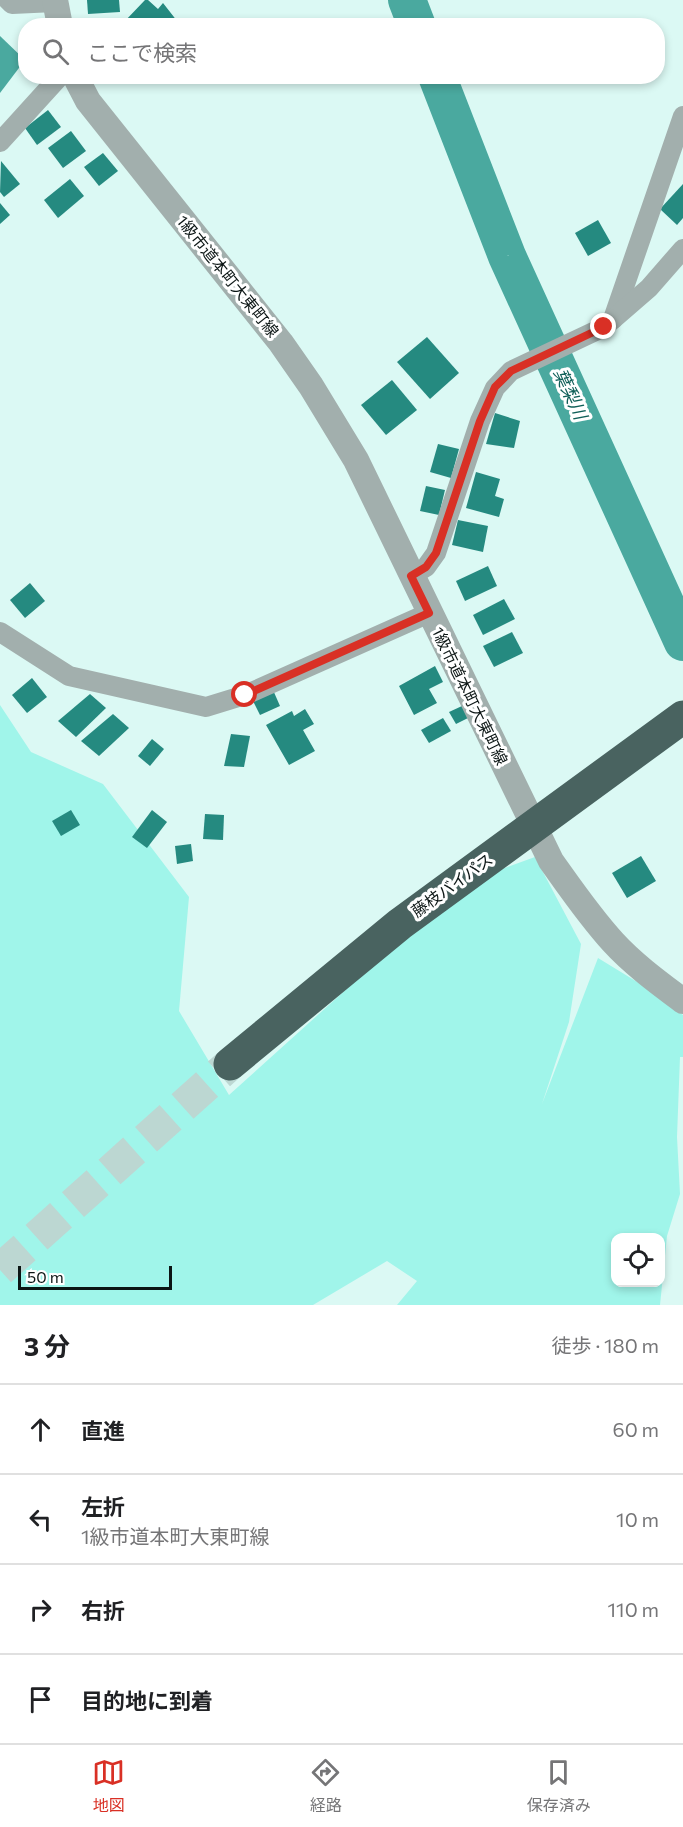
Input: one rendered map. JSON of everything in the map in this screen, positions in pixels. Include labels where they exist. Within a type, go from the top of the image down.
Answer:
[{"type":"highway","name":"藤枝バイパス","points":[[230,1064],[400,924],[683,717]]},
{"type":"street","points":[[8,0],[12,4],[57,9]]},
{"type":"street","points":[[0,142],[53,84]]},
{"type":"street","name":"1級市道本町大東町線","points":[[79,84],[88,101],[281,343],[311,386],[356,460],[551,861],[588,913],[614,943],[651,977],[683,1001]]},
{"type":"street","points":[[613,319],[683,116]]},
{"type":"street","points":[[411,576],[426,567],[436,553],[480,421],[495,387],[511,371],[604,327],[649,288],[683,249]]},
{"type":"street","points":[[0,632],[69,676],[206,707],[245,695],[429,613]]},
{"type":"shaded area","points":[[0,36],[18,53],[18,69],[0,93]]},
{"type":"shaded area","points":[[0,705],[31,752],[103,784],[189,897],[179,1011],[229,1095],[401,940],[502,869],[535,857],[581,944],[569,1022],[542,1104],[598,958],[652,991],[683,1015],[683,1057],[680,1057],[677,1137],[680,1194],[667,1236],[665,1256],[665,1233],[611,1233],[611,1287],[662,1287],[660,1305],[397,1305],[417,1281],[387,1261],[313,1305],[0,1305]]},
{"type":"building","points":[[87,0],[119,0],[120,12],[88,14]]},
{"type":"building","points":[[145,0],[148,0],[158,9],[163,3],[175,18],[128,18]]},
{"type":"building","points":[[48,110],[61,127],[37,145],[25,128]]},
{"type":"building","points":[[71,131],[86,151],[63,168],[48,148]]},
{"type":"building","points":[[103,153],[118,171],[99,186],[84,167]]},
{"type":"building","points":[[1,161],[20,184],[4,197],[0,192]]},
{"type":"building","points":[[70,179],[84,196],[58,218],[44,200]]},
{"type":"building","points":[[683,184],[683,218],[677,225],[660,209]]},
{"type":"building","points":[[0,203],[10,215],[0,224]]},
{"type":"building","points":[[598,220],[611,243],[588,256],[575,233]]},
{"type":"building","points":[[427,337],[459,373],[430,399],[397,362]]},
{"type":"building","points":[[392,380],[417,410],[386,435],[361,405]]},
{"type":"building","points":[[495,413],[520,421],[514,448],[486,444]]},
{"type":"building","points":[[438,444],[459,449],[451,478],[430,472]]},
{"type":"building","points":[[476,472],[500,479],[495,496],[504,499],[499,517],[466,508]]},
{"type":"building","points":[[426,486],[445,490],[439,515],[420,511]]},
{"type":"building","points":[[458,520],[488,526],[483,552],[452,545]]},
{"type":"building","points":[[488,566],[497,586],[465,601],[456,581]]},
{"type":"building","points":[[30,583],[45,601],[25,618],[10,600]]},
{"type":"building","points":[[504,599],[515,619],[483,635],[473,615]]},
{"type":"building","points":[[512,632],[523,653],[494,667],[483,646]]},
{"type":"building","points":[[435,666],[443,682],[429,689],[437,703],[414,715],[399,686]]},
{"type":"building","points":[[32,678],[47,697],[27,713],[12,695]]},
{"type":"building","points":[[273,690],[280,706],[260,715],[252,699]]},
{"type":"building","points":[[90,694],[106,708],[76,737],[58,721]]},
{"type":"building","points":[[462,706],[468,718],[456,724],[449,712]]},
{"type":"building","points":[[305,709],[314,724],[303,730],[315,751],[289,765],[266,725],[292,711],[294,716]]},
{"type":"building","points":[[113,714],[129,728],[99,756],[81,741]]},
{"type":"building","points":[[443,718],[451,731],[429,743],[421,730]]},
{"type":"building","points":[[231,734],[250,736],[244,767],[224,766]]},
{"type":"building","points":[[152,739],[164,749],[150,766],[138,756]]},
{"type":"building","points":[[71,810],[80,825],[61,836],[52,821]]},
{"type":"building","points":[[152,810],[167,822],[147,848],[132,837]]},
{"type":"building","points":[[205,814],[224,815],[223,840],[203,839]]},
{"type":"building","points":[[191,844],[193,861],[177,864],[175,846]]},
{"type":"building","points":[[641,856],[656,881],[627,898],[612,873]]},
{"type":"waterway","name":"葉梨川","points":[[407,0],[414,18]]},
{"type":"waterway","name":"葉梨川","points":[[440,84],[507,256],[683,642]]},
{"type":"tunnel","points":[[0,1270],[230,1064]]},
{"type":"route","points":[[245,695],[429,613],[411,576],[426,567],[436,553],[480,421],[495,387],[511,371],[604,327]]}]
